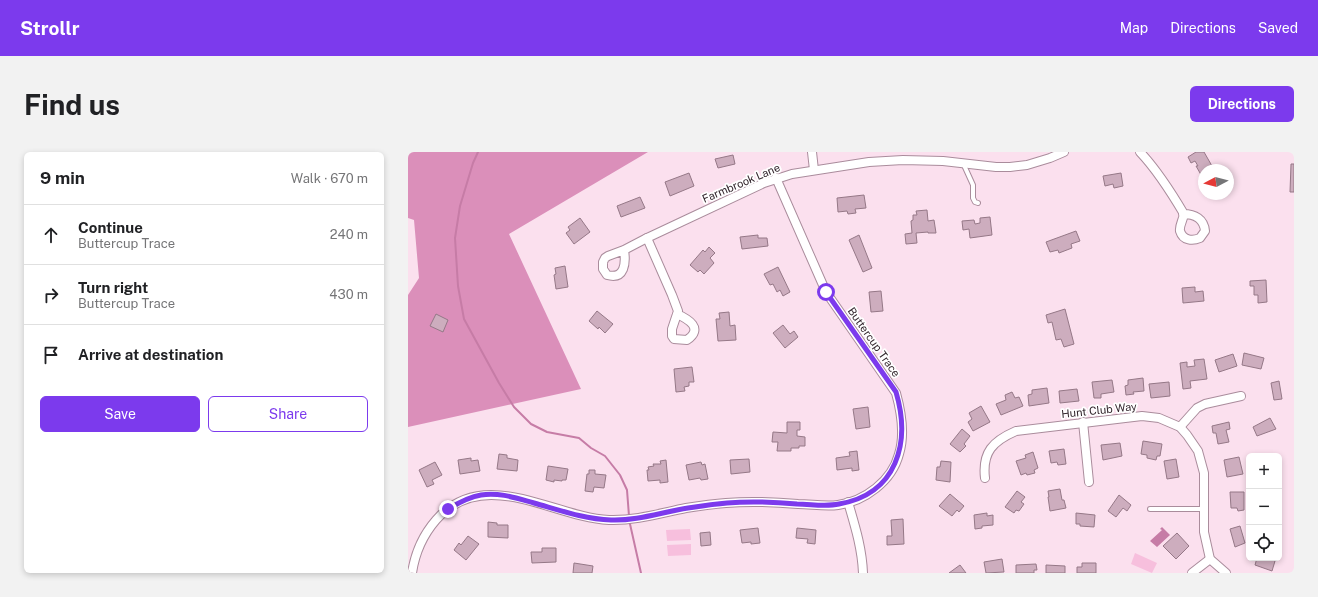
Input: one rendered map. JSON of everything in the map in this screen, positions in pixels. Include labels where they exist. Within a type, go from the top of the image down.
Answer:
[{"type":"street","points":[[812,152],[814,170]]},
{"type":"street","name":"Farmbrook Lane","points":[[624,250],[776,178],[792,174],[869,162],[903,160],[943,161],[996,167],[1010,167],[1027,165],[1064,152]]},
{"type":"street","points":[[1140,152],[1167,186],[1183,214]]},
{"type":"street","name":"Buttercup Trace","points":[[412,573],[414,562],[426,534],[439,517],[458,503],[481,495],[493,494],[513,497],[582,516],[611,520],[638,518],[688,508],[728,503],[768,502],[828,505],[848,502],[866,495],[880,485],[891,472],[899,455],[902,440],[900,405],[896,392],[826,292],[776,178]]},
{"type":"street","points":[[647,238],[672,295],[677,314]]},
{"type":"street","points":[[1180,427],[1197,408],[1205,404],[1241,396]]},
{"type":"street","name":"Hunt Club Way","points":[[985,478],[984,466],[987,454],[995,444],[1006,435],[1016,431],[1142,416],[1159,418],[1180,427],[1194,443],[1201,459],[1204,473],[1204,532],[1210,559]]},
{"type":"street","points":[[1083,422],[1089,482]]},
{"type":"street","points":[[848,502],[859,537],[863,573]]},
{"type":"street","points":[[1192,573],[1210,559],[1226,573]]},
{"type":"lane","points":[[962,163],[973,185],[974,202],[978,203]]},
{"type":"lane","points":[[1150,509],[1204,509]]},
{"type":"shaded area","points":[[408,152],[648,152],[509,234],[581,389],[408,427],[408,295],[419,278],[414,220],[408,218]]},
{"type":"shaded area","points":[[1162,527],[1170,535],[1157,547],[1150,541],[1162,530],[1160,529]]},
{"type":"shaded area","points":[[690,529],[691,540],[667,541],[666,530]]},
{"type":"shaded area","points":[[691,544],[691,555],[668,556],[667,545]]},
{"type":"shaded area","points":[[1135,553],[1157,563],[1152,573],[1131,564]]},
{"type":"building","points":[[1196,152],[1204,152],[1211,164],[1198,164],[1198,166],[1195,161],[1191,163],[1188,157]]},
{"type":"building","points":[[733,155],[735,164],[718,168],[715,159]]},
{"type":"building","points":[[1291,164],[1294,164],[1294,192],[1290,192]]},
{"type":"building","points":[[689,173],[694,186],[670,196],[665,182]]},
{"type":"building","points":[[1121,173],[1123,186],[1114,188],[1113,184],[1105,186],[1103,176]]},
{"type":"building","points":[[864,195],[866,208],[855,209],[856,213],[848,214],[847,211],[838,212],[837,198]]},
{"type":"building","points":[[640,197],[645,208],[621,217],[617,206]]},
{"type":"building","points":[[927,210],[928,221],[934,220],[936,233],[916,233],[917,243],[906,244],[905,234],[912,233],[911,221],[913,220],[913,215],[917,215],[916,211]]},
{"type":"building","points":[[990,217],[992,235],[970,238],[969,229],[963,230],[962,221],[974,220],[975,224],[980,223],[980,218]]},
{"type":"building","points":[[580,218],[590,232],[574,244],[566,233],[570,230],[568,227]]},
{"type":"building","points":[[1076,231],[1080,241],[1071,244],[1072,248],[1059,253],[1058,250],[1050,252],[1046,242]]},
{"type":"building","points":[[758,235],[758,238],[767,238],[768,246],[742,249],[740,237]]},
{"type":"building","points":[[859,235],[872,268],[863,272],[849,240]]},
{"type":"building","points":[[709,247],[715,253],[710,258],[714,263],[704,274],[700,270],[698,272],[690,265],[703,250],[705,252]]},
{"type":"building","points":[[565,266],[568,287],[556,289],[554,275],[556,274],[555,268]]},
{"type":"building","points":[[778,267],[790,292],[783,296],[780,290],[777,292],[773,284],[770,285],[764,274]]},
{"type":"building","points":[[1266,280],[1267,302],[1258,303],[1258,295],[1254,295],[1254,286],[1250,286],[1250,281]]},
{"type":"building","points":[[1195,287],[1195,292],[1203,291],[1204,301],[1183,303],[1182,288]]},
{"type":"building","points":[[881,291],[883,311],[871,312],[869,292]]},
{"type":"building","points":[[1065,309],[1074,344],[1064,347],[1061,339],[1056,340],[1052,322],[1048,323],[1046,315]]},
{"type":"building","points":[[597,311],[613,324],[605,333],[589,321]]},
{"type":"building","points":[[729,312],[730,326],[735,325],[736,340],[718,341],[716,319],[720,319],[719,313]]},
{"type":"building","points":[[436,314],[448,320],[443,332],[430,326]]},
{"type":"building","points":[[783,325],[790,334],[794,331],[798,337],[785,348],[773,333]]},
{"type":"building","points":[[1244,353],[1264,358],[1261,369],[1242,365]]},
{"type":"building","points":[[1233,354],[1237,366],[1219,372],[1215,360]]},
{"type":"building","points":[[1204,359],[1207,379],[1190,381],[1191,388],[1183,389],[1180,363],[1187,362],[1187,367],[1195,366],[1194,360]]},
{"type":"building","points":[[692,367],[694,382],[689,382],[689,386],[684,387],[685,391],[676,392],[674,369]]},
{"type":"building","points":[[1143,378],[1144,391],[1133,392],[1134,394],[1126,395],[1125,386],[1128,385],[1128,380]]},
{"type":"building","points":[[1112,380],[1114,392],[1101,394],[1101,398],[1094,398],[1092,382]]},
{"type":"building","points":[[1279,381],[1282,399],[1274,400],[1271,383]]},
{"type":"building","points":[[1169,382],[1170,396],[1151,398],[1149,384]]},
{"type":"building","points":[[1047,388],[1049,403],[1029,406],[1028,395],[1032,394],[1032,390]]},
{"type":"building","points":[[1077,389],[1079,401],[1060,403],[1059,391]]},
{"type":"building","points":[[1012,392],[1015,398],[1019,397],[1023,406],[1001,415],[996,404],[1006,400],[1005,395]]},
{"type":"building","points":[[981,406],[990,422],[973,431],[968,422],[972,419],[969,413]]},
{"type":"building","points":[[868,407],[870,427],[856,429],[853,409]]},
{"type":"building","points":[[1270,418],[1276,429],[1257,436],[1253,427]]},
{"type":"building","points":[[787,422],[800,422],[800,430],[797,430],[797,436],[805,437],[805,446],[791,448],[791,451],[777,451],[778,442],[772,442],[773,432],[787,433]]},
{"type":"building","points":[[1229,422],[1230,429],[1226,430],[1229,442],[1218,444],[1216,433],[1213,433],[1212,426]]},
{"type":"building","points":[[962,429],[970,436],[964,444],[966,446],[960,452],[950,444]]},
{"type":"building","points":[[1143,441],[1162,444],[1160,456],[1157,456],[1156,460],[1147,458],[1147,455],[1141,454]]},
{"type":"building","points":[[1120,443],[1122,456],[1103,460],[1101,445]]},
{"type":"building","points":[[1064,449],[1066,464],[1058,465],[1057,462],[1051,463],[1049,451]]},
{"type":"building","points":[[857,451],[859,470],[852,471],[852,468],[837,470],[836,458],[850,456],[849,452]]},
{"type":"building","points":[[1033,452],[1038,468],[1034,470],[1035,473],[1027,475],[1026,473],[1021,475],[1016,461],[1026,458],[1025,455]]},
{"type":"building","points":[[499,454],[507,455],[507,458],[518,460],[517,471],[497,469]]},
{"type":"building","points":[[1239,457],[1243,474],[1227,477],[1224,460]]},
{"type":"building","points":[[471,458],[471,461],[478,460],[480,471],[460,474],[458,460]]},
{"type":"building","points":[[749,459],[750,472],[731,474],[730,460]]},
{"type":"building","points":[[1176,459],[1179,477],[1167,479],[1164,461]]},
{"type":"building","points":[[666,460],[668,482],[660,483],[660,480],[648,481],[648,467],[654,466],[653,464],[661,464],[660,461]]},
{"type":"building","points":[[941,461],[951,462],[950,482],[936,480],[937,467],[940,467]]},
{"type":"building","points":[[435,462],[442,475],[432,480],[434,484],[427,487],[419,470]]},
{"type":"building","points":[[701,462],[702,465],[705,464],[708,479],[701,480],[700,478],[689,480],[686,465]]},
{"type":"building","points":[[548,466],[568,469],[566,480],[554,480],[554,482],[546,480]]},
{"type":"building","points":[[589,470],[595,470],[595,474],[606,475],[604,488],[594,487],[593,492],[585,491],[587,474],[589,474]]},
{"type":"building","points":[[1060,489],[1062,500],[1064,500],[1066,508],[1050,511],[1048,491]]},
{"type":"building","points":[[1017,491],[1025,497],[1021,502],[1024,504],[1019,511],[1016,510],[1014,513],[1005,507]]},
{"type":"building","points":[[1230,492],[1244,492],[1244,510],[1238,511],[1237,508],[1231,508]]},
{"type":"building","points":[[950,494],[964,506],[959,512],[957,510],[952,516],[939,506]]},
{"type":"building","points":[[1119,495],[1131,505],[1127,511],[1123,508],[1116,517],[1108,511]]},
{"type":"building","points":[[987,513],[987,516],[993,515],[993,525],[982,526],[982,528],[975,529],[974,515]]},
{"type":"building","points":[[1076,513],[1095,515],[1094,527],[1080,526],[1080,524],[1076,524]]},
{"type":"building","points":[[903,519],[904,544],[887,545],[887,536],[892,536],[891,520]]},
{"type":"building","points":[[488,522],[497,523],[497,525],[508,525],[508,538],[488,537]]},
{"type":"building","points":[[1240,526],[1245,543],[1235,547],[1230,529]]},
{"type":"building","points":[[758,528],[760,543],[742,543],[740,530]]},
{"type":"building","points":[[797,528],[816,530],[815,544],[807,543],[808,539],[796,538]]},
{"type":"building","points":[[710,532],[711,545],[701,546],[700,533]]},
{"type":"building","points":[[1177,533],[1189,546],[1176,559],[1163,546]]},
{"type":"building","points":[[468,536],[479,544],[466,560],[454,550],[459,543],[461,545]]},
{"type":"building","points":[[542,548],[556,548],[556,562],[532,563],[531,552],[542,552]]},
{"type":"building","points":[[1002,559],[1004,572],[986,573],[984,562]]},
{"type":"building","points":[[1256,561],[1275,561],[1272,571],[1255,565]]},
{"type":"building","points":[[574,563],[593,566],[592,573],[573,573]]},
{"type":"building","points":[[1082,563],[1096,563],[1096,573],[1077,573],[1077,567],[1082,567]]},
{"type":"building","points":[[1036,564],[1037,570],[1034,570],[1034,573],[1016,573],[1016,565]]},
{"type":"building","points":[[960,565],[966,573],[949,573]]},
{"type":"building","points":[[1046,565],[1065,566],[1065,573],[1046,573]]},
{"type":"waterway","points":[[478,152],[473,163],[460,206],[455,238],[458,286],[464,319],[514,407],[531,424],[547,432],[579,438],[591,448],[605,456],[620,475],[627,490],[629,516]]},
{"type":"waterway","points":[[630,524],[641,573]]},
{"type":"route","points":[[448,509],[469,498],[493,494],[513,497],[595,519],[611,520],[638,518],[688,508],[728,503],[768,502],[828,505],[848,502],[866,495],[880,485],[891,472],[899,455],[902,440],[900,405],[896,392],[826,292]]}]
